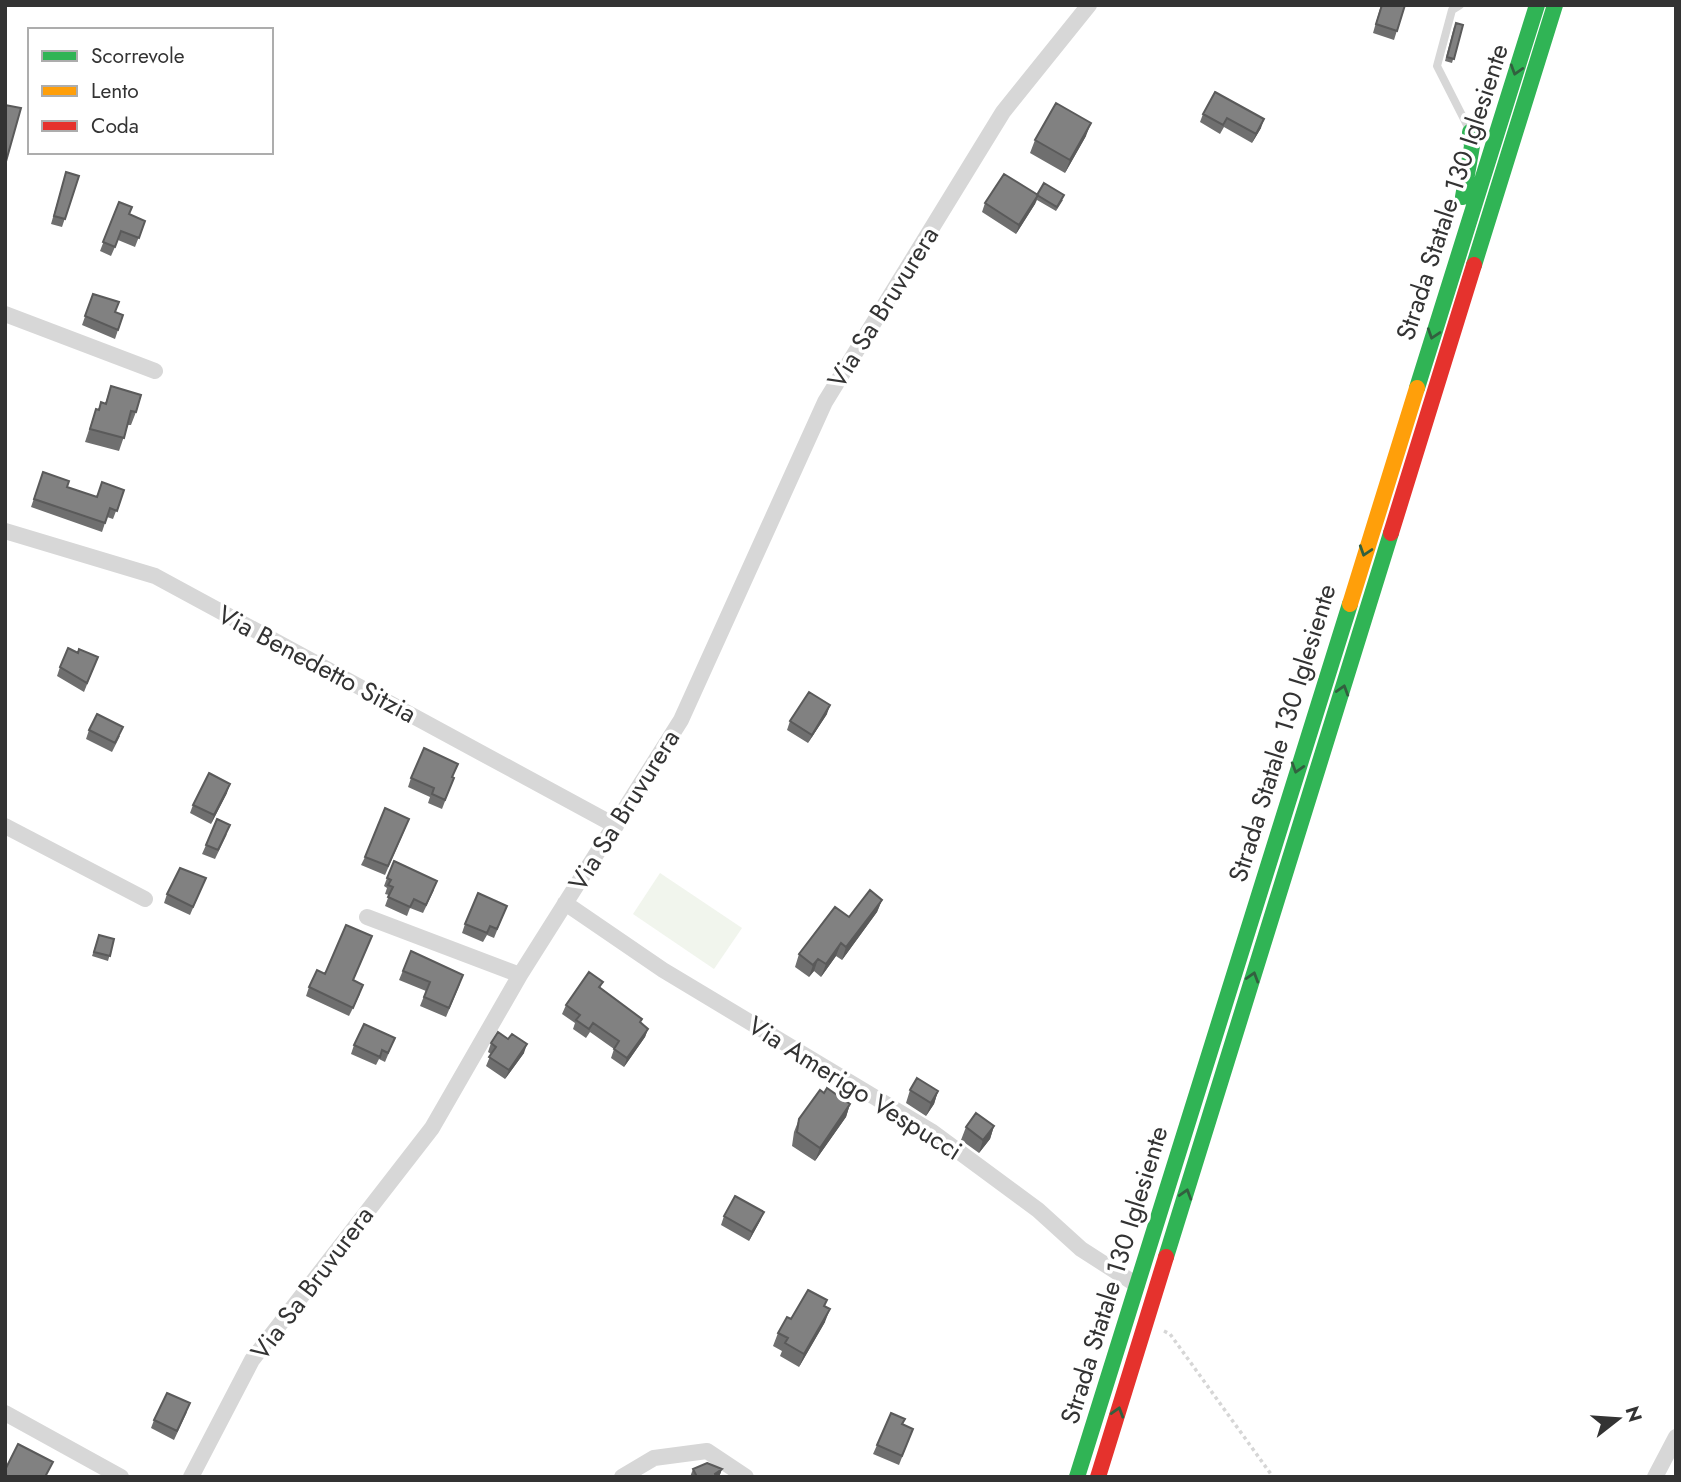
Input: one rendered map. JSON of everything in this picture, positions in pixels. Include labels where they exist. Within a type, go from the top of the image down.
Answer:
[{"type":"main road","name":"Strada Statale 130 Iglesiente","points":[[1077,1477],[1537,5]]},
{"type":"main road","name":"Strada Statale 130 Iglesiente","points":[[1098,1477],[1555,5]]},
{"type":"main road","points":[[1442,306],[1472,146],[1470,132]]},
{"type":"street","name":"Via Sa Bruvurera","points":[[191,1477],[252,1360],[432,1128],[520,975],[681,720],[825,402],[1003,112],[1089,5]]},
{"type":"street","points":[[5,314],[155,371]]},
{"type":"street","name":"Via Benedetto Sitzia","points":[[5,531],[155,576],[616,826]]},
{"type":"street","points":[[5,826],[145,899]]},
{"type":"street","name":"Via Amerigo Vespucci","points":[[565,903],[686,984],[931,1131],[1038,1210],[1081,1249],[1137,1285]]},
{"type":"street","points":[[367,917],[520,975]]},
{"type":"street","points":[[5,1413],[121,1477]]},
{"type":"street","points":[[1655,1477],[1676,1437]]},
{"type":"street","points":[[622,1477],[654,1458],[707,1451],[746,1477]]},
{"type":"lane","points":[[1460,5],[1452,10],[1437,66],[1470,132]]},
{"type":"path","points":[[1147,1321],[1170,1334],[1273,1477]]},
{"type":"shaded area","points":[[660,873],[742,928],[714,969],[633,914]]},
{"type":"building","points":[[1382,5],[1405,5],[1397,31],[1376,24]]},
{"type":"building","points":[[1456,23],[1463,25],[1454,59],[1447,57]]},
{"type":"building","points":[[1215,92],[1264,119],[1256,134],[1227,118],[1223,125],[1203,114]]},
{"type":"building","points":[[1056,103],[1091,123],[1070,160],[1035,140]]},
{"type":"building","points":[[5,105],[21,108],[5,165]]},
{"type":"building","points":[[66,172],[79,176],[65,219],[54,216]]},
{"type":"building","points":[[1004,174],[1038,195],[1019,225],[985,203]]},
{"type":"building","points":[[1044,183],[1064,195],[1057,207],[1037,195]]},
{"type":"building","points":[[119,202],[132,207],[129,214],[145,221],[139,238],[121,231],[115,247],[103,242]]},
{"type":"building","points":[[93,294],[119,302],[115,312],[123,315],[118,330],[85,316]]},
{"type":"building","points":[[111,386],[141,395],[136,412],[131,411],[124,438],[90,429],[96,409],[99,410],[101,402],[106,404]]},
{"type":"building","points":[[43,472],[69,481],[67,487],[97,497],[102,482],[124,490],[117,511],[110,508],[105,523],[34,499]]},
{"type":"building","points":[[68,648],[78,653],[79,649],[98,657],[87,683],[60,667]]},
{"type":"building","points":[[809,692],[830,705],[812,735],[790,721]]},
{"type":"building","points":[[97,714],[123,727],[115,743],[89,730]]},
{"type":"building","points":[[424,748],[458,764],[445,800],[432,794],[434,788],[411,778]]},
{"type":"building","points":[[209,773],[230,784],[214,815],[193,805]]},
{"type":"building","points":[[385,808],[409,819],[388,866],[365,857]]},
{"type":"building","points":[[217,819],[230,825],[218,850],[206,845]]},
{"type":"building","points":[[394,861],[437,881],[426,905],[414,899],[410,907],[388,897],[393,887],[388,885],[391,880],[387,878]]},
{"type":"building","points":[[180,868],[206,878],[193,907],[167,894]]},
{"type":"building","points":[[870,890],[882,900],[846,947],[841,943],[826,964],[818,959],[813,965],[799,954],[835,907],[849,917]]},
{"type":"building","points":[[478,893],[507,906],[497,929],[490,926],[487,933],[465,924]]},
{"type":"building","points":[[346,925],[372,936],[353,980],[363,985],[353,1008],[309,987],[317,970],[325,974]]},
{"type":"building","points":[[99,935],[114,939],[110,956],[94,952]]},
{"type":"building","points":[[411,951],[463,975],[449,1008],[424,997],[430,982],[403,971]]},
{"type":"building","points":[[589,972],[603,982],[599,987],[642,1019],[640,1022],[648,1029],[627,1058],[614,1049],[619,1041],[593,1023],[589,1029],[576,1020],[580,1015],[566,1005]]},
{"type":"building","points":[[364,1024],[395,1038],[388,1053],[382,1050],[380,1057],[354,1045]]},
{"type":"building","points":[[498,1032],[508,1039],[512,1034],[527,1044],[509,1070],[489,1057],[496,1047],[491,1043]]},
{"type":"building","points":[[917,1078],[938,1091],[931,1103],[910,1090]]},
{"type":"building","points":[[827,1088],[850,1104],[820,1148],[797,1132],[799,1119],[820,1090],[824,1093]]},
{"type":"building","points":[[976,1113],[994,1126],[983,1140],[966,1127]]},
{"type":"building","points":[[735,1196],[764,1212],[752,1232],[724,1216]]},
{"type":"building","points":[[808,1290],[827,1300],[824,1306],[830,1309],[804,1354],[785,1343],[788,1338],[778,1333],[787,1317],[791,1319]]},
{"type":"building","points":[[167,1393],[190,1403],[177,1431],[154,1420]]},
{"type":"building","points":[[891,1413],[905,1419],[902,1424],[913,1429],[902,1456],[877,1445]]},
{"type":"building","points":[[18,1444],[53,1462],[45,1477],[5,1477],[5,1470]]},
{"type":"building","points":[[707,1463],[722,1469],[715,1474],[716,1477],[697,1477],[693,1469]]},
{"type":"traffic: fast","points":[[1417,388],[1537,5]]},
{"type":"traffic: fast","points":[[1474,265],[1555,5]]},
{"type":"traffic: fast","points":[[1463,197],[1472,146],[1470,132]]},
{"type":"traffic: fast","points":[[1166,1257],[1391,533]]},
{"type":"traffic: fast","points":[[1077,1477],[1350,604]]},
{"type":"traffic: slow","points":[[1350,604],[1417,388]]},
{"type":"traffic: jam","points":[[1391,533],[1474,265]]},
{"type":"traffic: jam","points":[[1098,1477],[1166,1257]]}]
